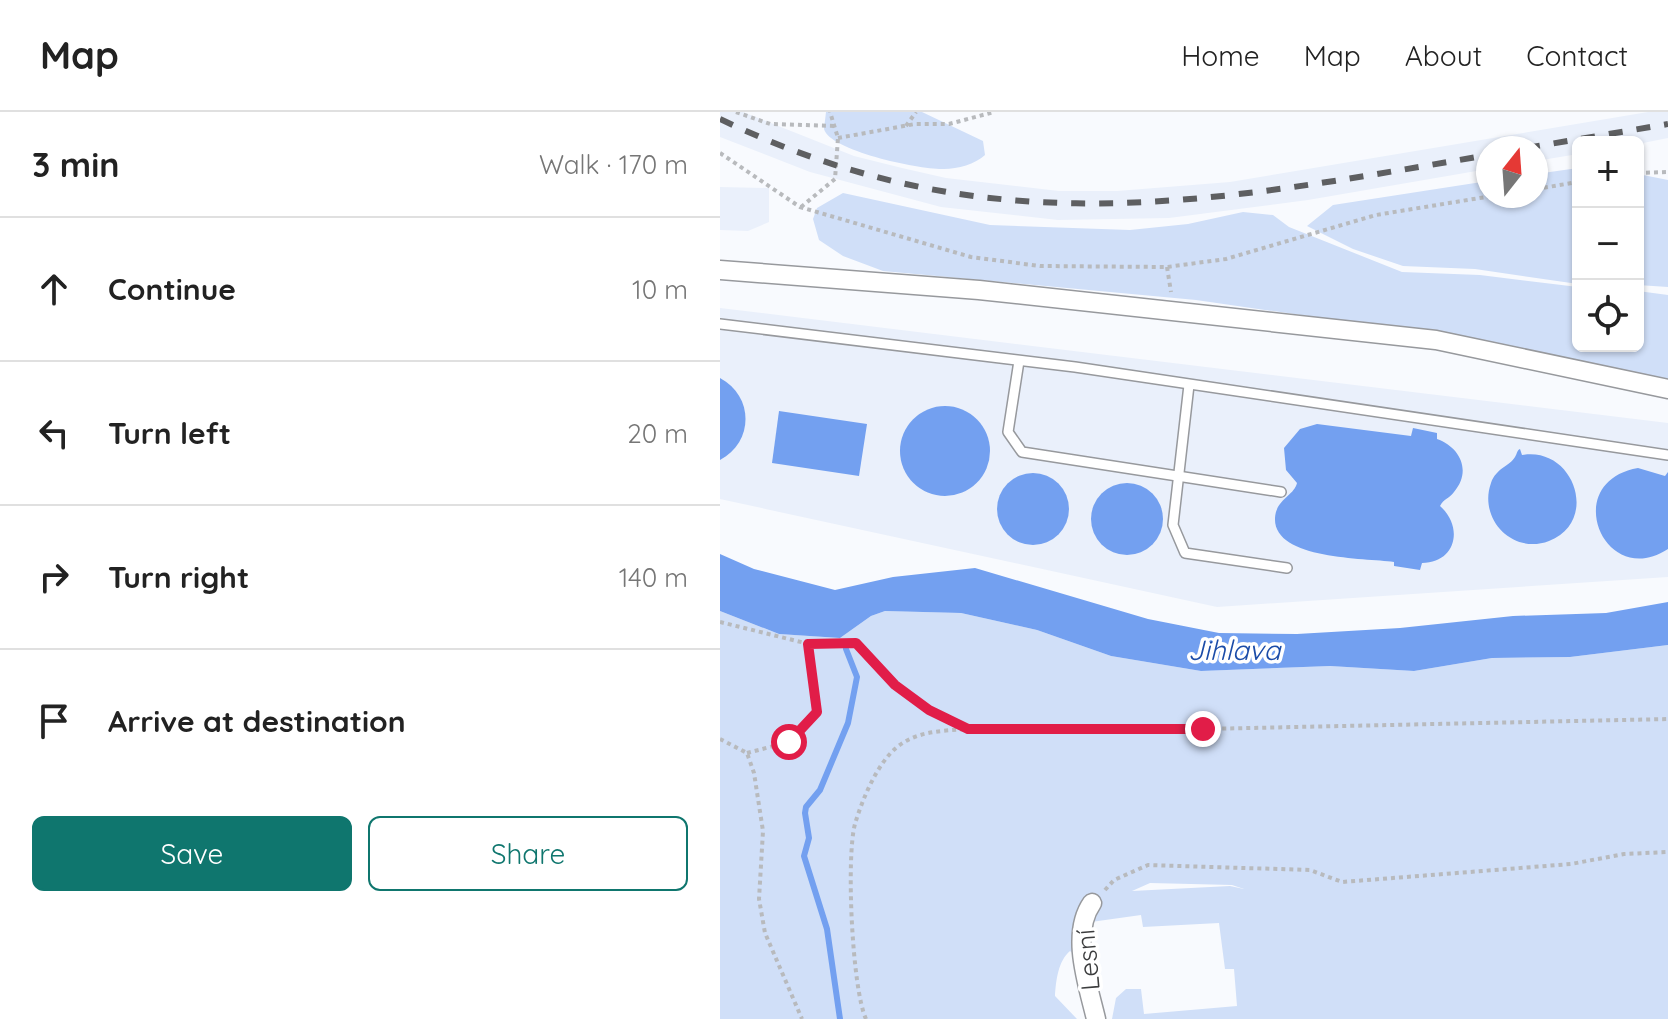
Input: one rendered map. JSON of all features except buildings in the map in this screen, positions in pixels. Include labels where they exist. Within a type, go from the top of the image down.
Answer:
[{"type":"street","points":[[720,270],[979,290],[1436,340],[1668,389]]},
{"type":"street","name":"Lesní","points":[[1092,903],[1084,913],[1082,935],[1096,1019]]},
{"type":"lane","points":[[720,324],[1019,361],[1668,455]]},
{"type":"lane","points":[[1019,361],[1008,432],[1022,452],[1179,479],[1281,492]]},
{"type":"lane","points":[[1189,385],[1173,525],[1185,553],[1287,568]]},
{"type":"path","points":[[736,112],[770,124],[834,126]]},
{"type":"path","points":[[800,207],[835,179],[838,138],[830,112]]},
{"type":"path","points":[[906,126],[916,112]]},
{"type":"path","points":[[838,138],[906,126],[949,124],[994,112]]},
{"type":"path","points":[[720,153],[800,207],[971,257],[1040,266],[1167,267],[1226,259],[1376,215],[1476,199]]},
{"type":"path","points":[[1644,173],[1668,172]]},
{"type":"path","points":[[1548,187],[1572,183]]},
{"type":"path","points":[[1167,267],[1174,311]]},
{"type":"path","points":[[720,622],[808,644],[856,643],[895,685],[929,710],[968,729]]},
{"type":"path","points":[[720,739],[747,753],[789,742],[817,712],[808,644]]},
{"type":"path","points":[[866,1019],[853,963],[854,825],[877,775],[894,750],[928,732],[1668,719]]},
{"type":"path","points":[[747,753],[754,773],[763,831],[759,899],[765,933],[802,1019]]},
{"type":"path","points":[[1092,903],[1114,880],[1148,865],[1310,870],[1342,882],[1571,864],[1624,854],[1668,852]]},
{"type":"shaded area","points":[[720,112],[743,112],[854,156],[902,168],[946,178],[1059,191],[1117,191],[1230,182],[1476,141],[1476,171],[1308,200],[1169,218],[1058,220],[941,207],[810,172],[720,137]]},
{"type":"shaded area","points":[[826,112],[922,112],[983,141],[985,155],[966,165],[944,169],[878,158],[842,145],[830,137],[824,129]]},
{"type":"shaded area","points":[[1648,112],[1668,112],[1668,138],[1644,143],[1644,136],[1572,136],[1572,155],[1548,159],[1548,136],[1505,136]]},
{"type":"shaded area","points":[[1572,169],[1572,283],[1475,269],[1403,266],[1353,249],[1307,226],[1333,205],[1476,183],[1476,208],[1548,208],[1548,172]]},
{"type":"shaded area","points":[[1644,175],[1668,180],[1668,287],[1644,285]]},
{"type":"shaded area","points":[[720,187],[769,188],[769,222],[748,231],[720,230]]},
{"type":"shaded area","points":[[843,193],[990,225],[1130,230],[1188,224],[1243,212],[1273,215],[1289,227],[1402,272],[1480,275],[1572,286],[1572,352],[1644,352],[1644,292],[1668,295],[1668,380],[1454,337],[1196,300],[883,271],[843,256],[819,240],[813,219],[817,208]]},
{"type":"shaded area","points":[[720,308],[1668,423],[1668,577],[1217,607],[720,499]]},
{"type":"shaded area","points":[[720,611],[779,634],[840,638],[871,616],[885,611],[961,613],[1037,630],[1111,656],[1201,671],[1330,666],[1414,671],[1492,658],[1570,657],[1668,645],[1668,1019],[1112,1019],[1116,998],[1126,989],[1141,989],[1144,1014],[1237,1006],[1234,969],[1225,969],[1219,923],[1143,927],[1141,915],[1091,922],[1085,963],[1070,951],[1063,960],[1055,996],[1077,1019],[720,1019]],"holes":[[[1150,883],[1232,885],[1244,889],[1230,886],[1132,891]]]},
{"type":"water","points":[[720,378],[739,396],[746,419],[739,442],[720,460]]},
{"type":"water","points":[[945,406],[962,409],[977,419],[987,434],[990,451],[987,468],[977,483],[962,493],[945,496],[928,493],[913,483],[903,468],[900,451],[903,434],[913,419],[928,409]]},
{"type":"water","points":[[779,411],[867,424],[859,476],[772,463]]},
{"type":"water","points":[[1317,424],[1411,436],[1413,428],[1437,433],[1437,439],[1452,448],[1463,468],[1459,484],[1440,506],[1448,514],[1454,533],[1449,551],[1443,557],[1422,563],[1420,570],[1394,566],[1394,562],[1322,554],[1289,542],[1278,532],[1276,512],[1297,483],[1286,470],[1284,448],[1300,429]]},
{"type":"water","points":[[1520,449],[1522,455],[1540,455],[1555,462],[1567,473],[1574,487],[1577,503],[1574,518],[1565,531],[1549,541],[1523,543],[1511,538],[1494,521],[1490,509],[1488,496],[1493,478]]},
{"type":"water","points":[[1638,468],[1665,476],[1668,472],[1668,549],[1645,558],[1625,556],[1610,546],[1599,530],[1596,511],[1600,492],[1614,477]]},
{"type":"water","points":[[1040,473],[1059,483],[1067,495],[1067,523],[1059,535],[1047,543],[1026,545],[1007,535],[999,523],[997,502],[1007,483],[1019,475]]},
{"type":"water","points":[[1134,483],[1153,493],[1161,505],[1161,533],[1153,545],[1141,553],[1120,555],[1101,545],[1093,533],[1091,512],[1101,493],[1113,485]]},
{"type":"water","name":"Jihlava","points":[[720,554],[754,569],[835,590],[893,577],[975,568],[1148,619],[1219,633],[1297,634],[1400,628],[1513,616],[1606,613],[1668,602],[1668,645],[1570,657],[1492,658],[1414,671],[1330,666],[1201,671],[1111,656],[1037,630],[961,613],[885,611],[871,616],[840,638],[779,634],[720,611]]},
{"type":"waterway","points":[[840,1019],[827,929],[804,856],[809,838],[806,807],[820,790],[848,723],[857,677],[846,649]]},
{"type":"railway","points":[[720,119],[819,160],[914,186],[1008,200],[1100,203],[1193,199],[1288,188],[1476,157]]},
{"type":"railway","points":[[1548,144],[1668,124]]},
{"type":"route","points":[[789,742],[817,712],[816,685],[807,659],[808,644],[856,643],[895,685],[929,710],[968,729],[1203,729]]}]
